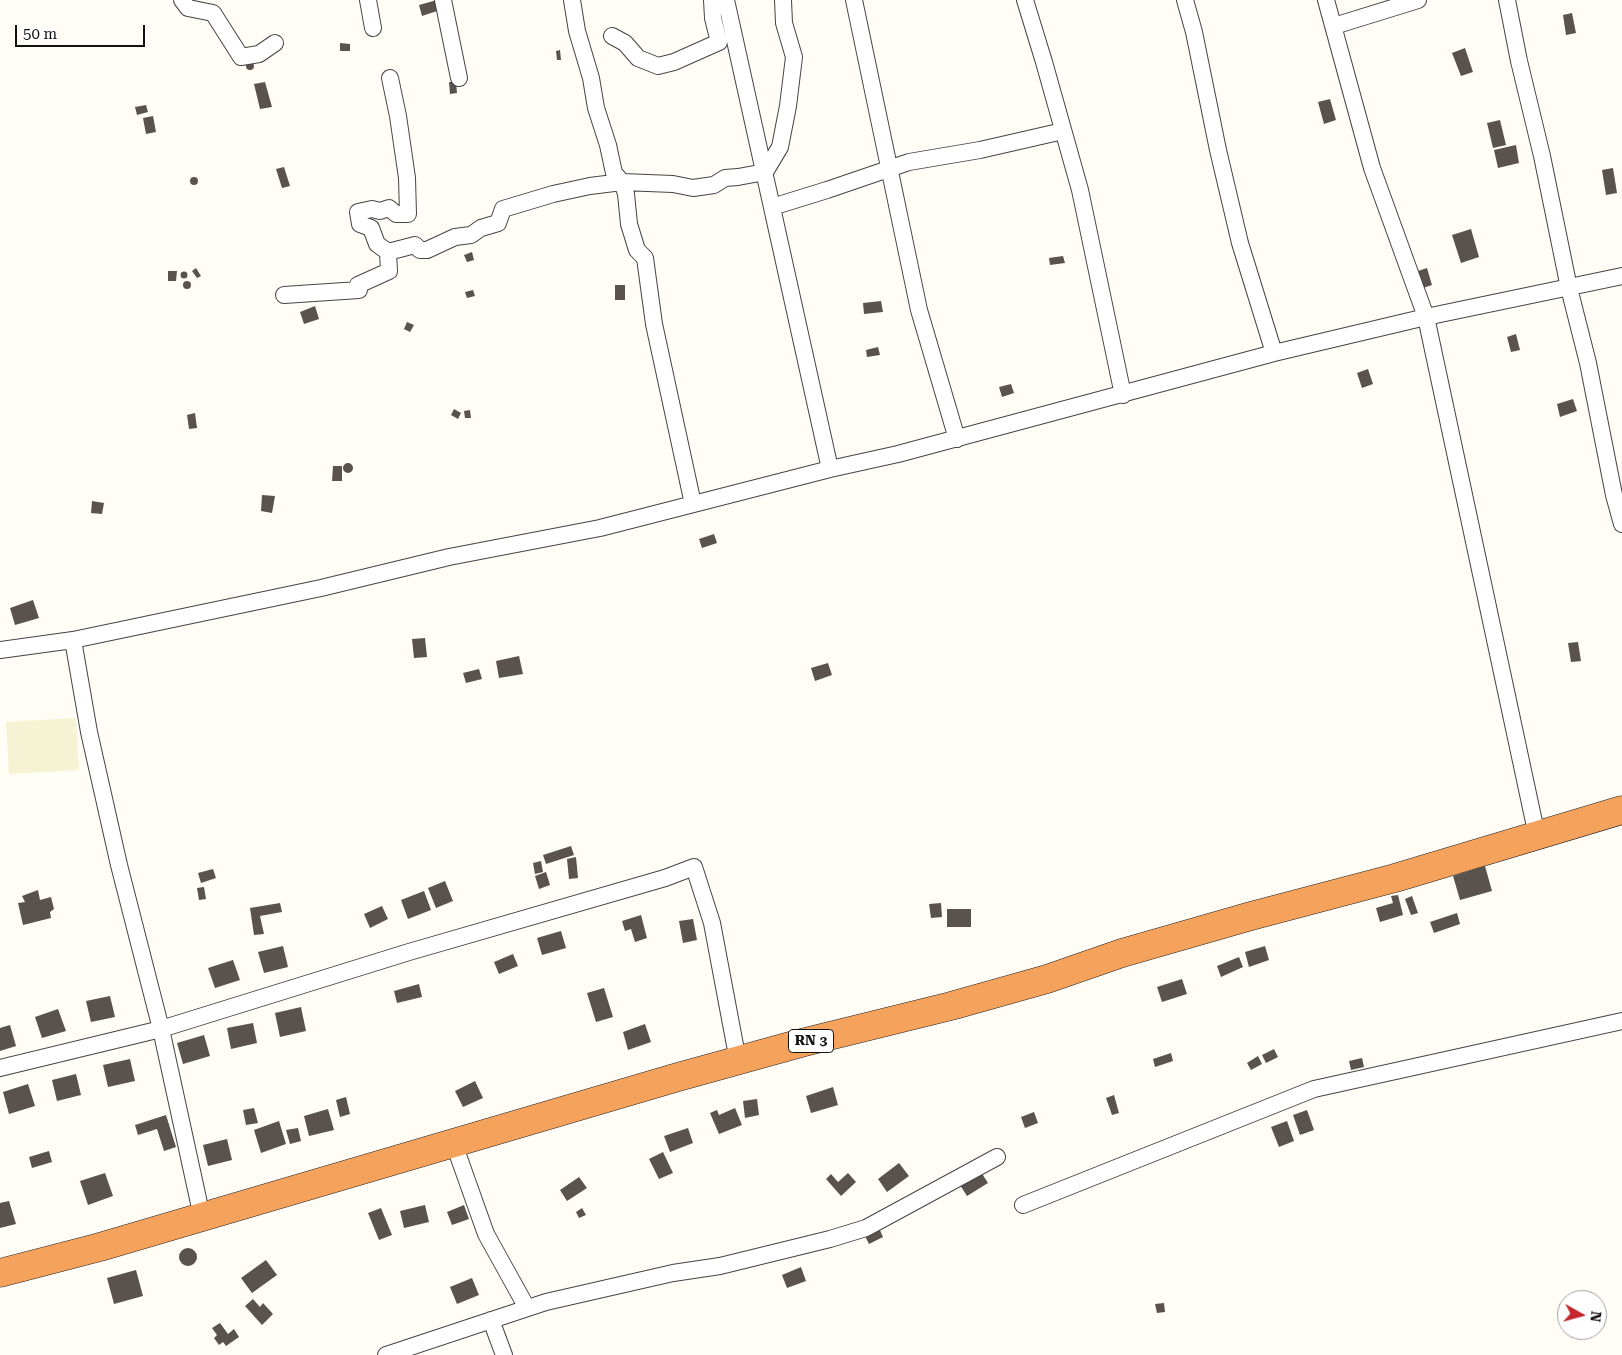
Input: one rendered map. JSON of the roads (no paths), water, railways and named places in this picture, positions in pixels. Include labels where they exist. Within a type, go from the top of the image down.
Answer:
[{"type":"highway","name":"RN 3","points":[[0,1272],[100,1247],[801,1043],[951,1006],[1047,979],[1140,948],[1395,878],[1622,810]]},
{"type":"street","points":[[182,0],[188,8],[213,13],[242,57],[260,54],[275,44]]},
{"type":"street","points":[[368,0],[373,28]]},
{"type":"street","points":[[443,0],[459,78]]},
{"type":"street","points":[[572,0],[577,31],[591,78],[596,108],[608,145],[614,173],[622,182],[626,194],[629,224],[637,250],[645,258],[654,324],[693,504]]},
{"type":"street","points":[[612,36],[625,43],[638,58],[658,66],[674,62],[719,42],[713,18],[712,0]]},
{"type":"street","points":[[726,0],[830,468]]},
{"type":"street","points":[[388,252],[415,244],[420,250],[427,250],[455,237],[471,235],[481,228],[498,223],[503,209],[553,194],[590,186],[622,182],[673,184],[693,188],[714,185],[725,178],[738,178],[765,172],[780,147],[788,106],[794,57],[784,23],[783,0]]},
{"type":"street","points":[[854,0],[919,310],[957,439]]},
{"type":"street","points":[[1025,0],[1080,190],[1123,395]]},
{"type":"street","points":[[1185,0],[1194,32],[1218,150],[1240,244],[1274,353]]},
{"type":"street","points":[[1326,0],[1372,168],[1426,317],[1537,836]]},
{"type":"street","points":[[1334,26],[1418,0]]},
{"type":"street","points":[[1507,0],[1569,288],[1588,363],[1614,495],[1622,524]]},
{"type":"street","points":[[388,252],[377,244],[371,228],[360,224],[358,212],[372,208],[380,212],[389,208],[396,214],[408,214],[407,178],[398,116],[390,78]]},
{"type":"street","points":[[772,207],[910,162],[980,150],[1064,131]]},
{"type":"street","points":[[284,295],[359,290],[358,285],[389,271],[388,252]]},
{"type":"street","points":[[0,650],[73,640],[321,588],[449,557],[600,528],[830,468],[957,439],[1274,353],[1426,317],[1622,276]]},
{"type":"street","points":[[73,640],[89,732],[119,866],[161,1029],[202,1217]]},
{"type":"street","points":[[0,1068],[161,1029],[409,952],[665,878],[694,867],[712,923],[738,1061]]},
{"type":"street","points":[[1023,1205],[1314,1089],[1622,1021]]},
{"type":"street","points":[[454,1144],[486,1234],[527,1308]]},
{"type":"street","points":[[386,1355],[546,1302],[673,1273],[720,1266],[830,1239],[866,1228],[997,1156]]},
{"type":"street","points":[[491,1320],[504,1355]]}]
